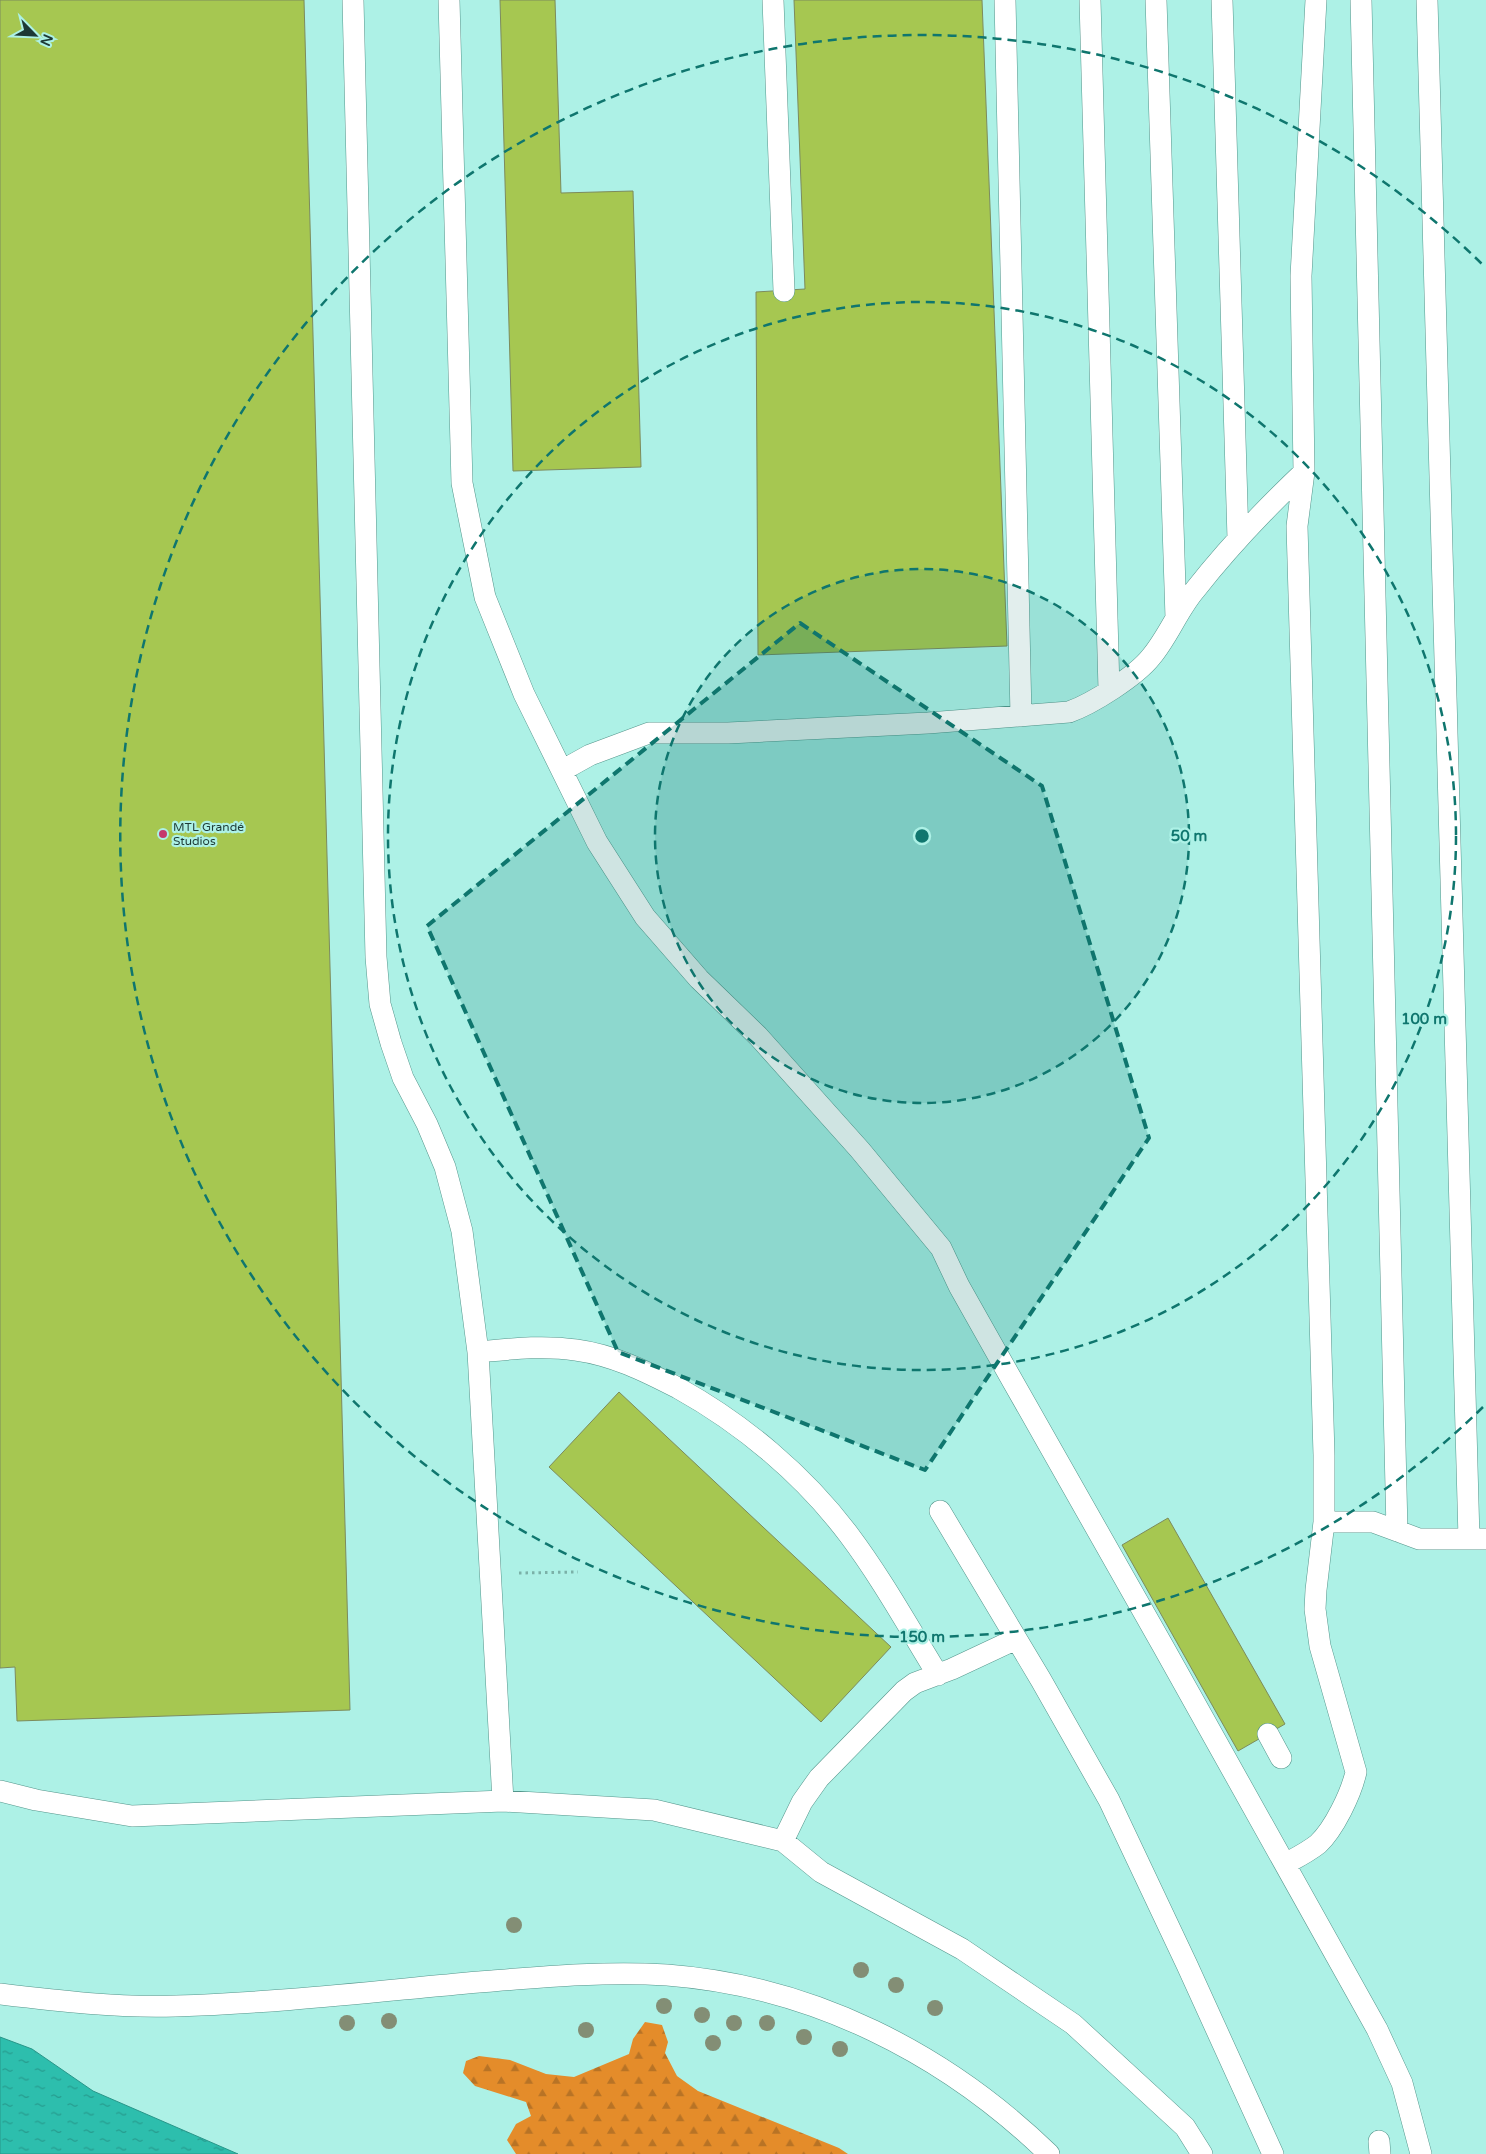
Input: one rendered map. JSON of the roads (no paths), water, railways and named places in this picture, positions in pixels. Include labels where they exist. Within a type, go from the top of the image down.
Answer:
[{"type":"lane","points":[[353,0],[376,957],[380,1004],[391,1043],[403,1078],[427,1124],[445,1167],[462,1231],[478,1352],[503,1801]]},
{"type":"lane","points":[[449,0],[462,483],[485,597],[524,694],[597,842],[645,917],[699,979],[765,1043],[860,1150],[941,1248],[959,1286],[1285,1864],[1393,2060],[1402,2083],[1421,2154]]},
{"type":"lane","points":[[772,0],[784,290]]},
{"type":"lane","points":[[1005,0],[1021,716]]},
{"type":"lane","points":[[1090,0],[1109,690]]},
{"type":"lane","points":[[1156,0],[1176,618]]},
{"type":"lane","points":[[1222,0],[1238,539]]},
{"type":"lane","points":[[1360,0],[1398,1531]]},
{"type":"lane","points":[[1324,1522],[1373,1522],[1419,1539],[1477,1539],[1427,0]]},
{"type":"lane","points":[[1285,1864],[1300,1857],[1319,1843],[1342,1806],[1353,1784],[1356,1772],[1320,1646],[1317,1628],[1316,1590],[1324,1522],[1324,1445],[1297,526],[1304,472],[1301,276],[1312,4]]},
{"type":"lane","points":[[563,770],[590,755],[650,733],[728,733],[928,723],[1069,712],[1084,707],[1151,658],[1194,591],[1249,526],[1304,472]]},
{"type":"lane","points":[[478,1352],[544,1348],[575,1350],[610,1357],[651,1374],[690,1395],[738,1427],[783,1462],[848,1534],[938,1675]]},
{"type":"lane","points":[[940,1511],[1109,1800],[1273,2154]]},
{"type":"lane","points":[[783,1841],[802,1802],[819,1778],[904,1691],[915,1683],[938,1675],[1016,1639]]},
{"type":"lane","points":[[1268,1734],[1281,1758]]},
{"type":"lane","points":[[0,1791],[36,1800],[132,1816],[503,1801],[654,1810],[783,1841],[821,1872],[962,1949],[1073,2024],[1185,2127],[1202,2154]]},
{"type":"lane","points":[[0,1994],[84,2002],[172,2006],[246,2002],[578,1974],[665,1975],[720,1982],[759,1989],[818,2008],[894,2040],[959,2079],[1049,2154]]},
{"type":"water","points":[[0,2037],[32,2049],[93,2091],[238,2154],[0,2154]]},
{"type":"place","name":"MTL Grandé Studios","points":[[163,834]]}]
